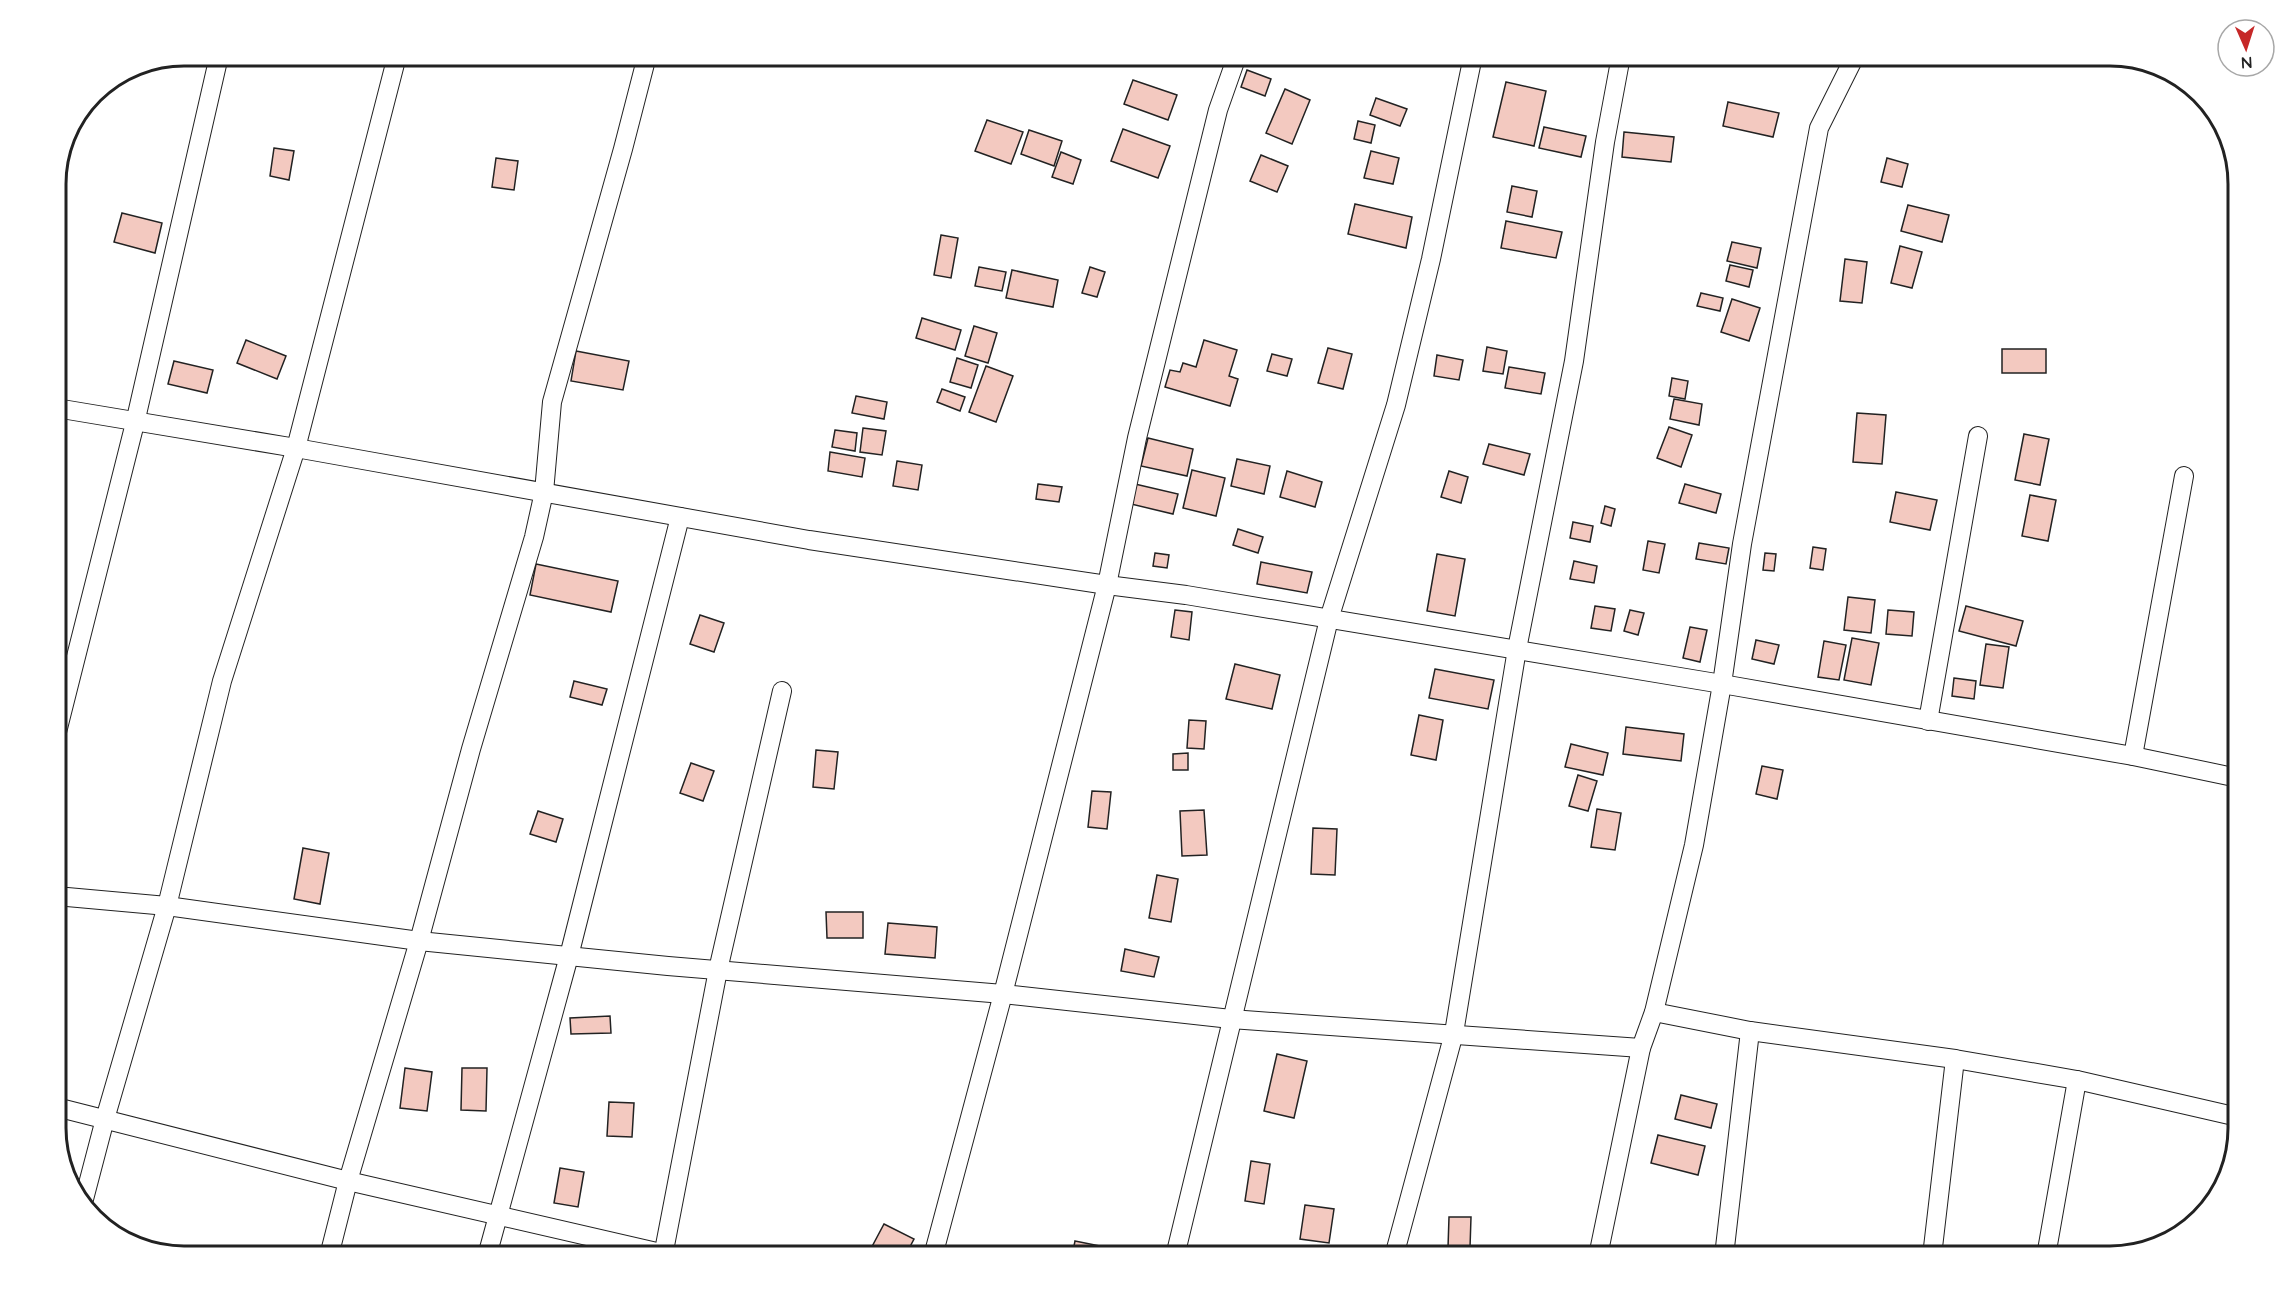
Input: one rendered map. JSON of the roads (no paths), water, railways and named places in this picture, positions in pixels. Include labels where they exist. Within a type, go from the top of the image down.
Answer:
[{"type":"street","points":[[66,696],[135,423],[217,66]]},
{"type":"street","points":[[86,1193],[167,906],[222,681],[296,448],[394,66]]},
{"type":"street","points":[[332,1246],[348,1181],[419,941],[471,749],[534,537],[544,492],[552,402],[644,66]]},
{"type":"street","points":[[936,1246],[1107,585],[1142,415],[1218,110],[1233,66]]},
{"type":"street","points":[[1178,1246],[1329,620],[1396,405],[1431,259],[1471,66]]},
{"type":"street","points":[[1397,1246],[1454,1034],[1517,649],[1574,361],[1605,142],[1619,66]]},
{"type":"street","points":[[1600,1246],[1641,1048],[1654,1012],[1694,844],[1722,684],[1742,544],[1819,128],[1851,66]]},
{"type":"street","points":[[66,410],[296,448],[809,540],[1186,595],[1517,649],[2133,756],[2228,776]]},
{"type":"street","points":[[1928,721],[1978,436]]},
{"type":"street","points":[[2133,756],[2184,476]]},
{"type":"street","points":[[490,1246],[569,956],[680,517]]},
{"type":"street","points":[[669,1246],[718,970],[782,691]]},
{"type":"street","points":[[66,897],[167,906],[419,941],[569,956],[1003,994],[1232,1019],[1641,1048]]},
{"type":"street","points":[[1654,1012],[1750,1030],[1955,1059],[2077,1080],[2228,1115]]},
{"type":"street","points":[[1725,1246],[1750,1030]]},
{"type":"street","points":[[1933,1246],[1955,1059]]},
{"type":"street","points":[[2048,1246],[2077,1080]]},
{"type":"street","points":[[66,1109],[348,1181],[626,1246]]}]
